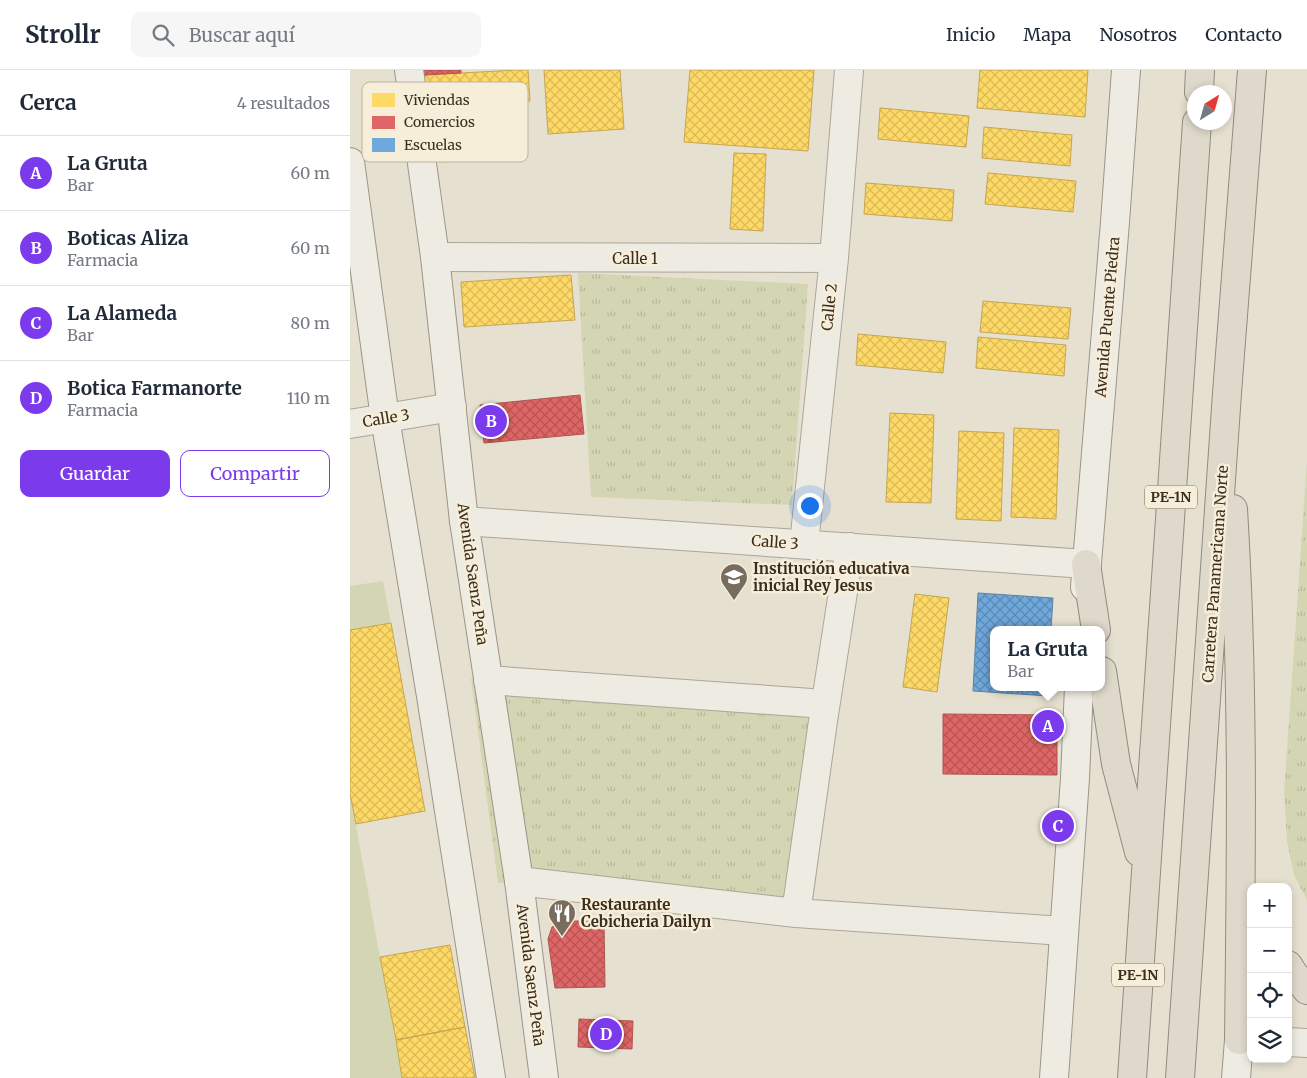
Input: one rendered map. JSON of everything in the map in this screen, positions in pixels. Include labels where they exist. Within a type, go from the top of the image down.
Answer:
[{"type":"highway","points":[[1199,85],[1200,70]]},
{"type":"highway","name":"Carretera Panamericana Norte","points":[[1180,1078],[1227,393],[1252,70]]},
{"type":"highway","name":"PE-1N","points":[[1132,1078],[1196,130]]},
{"type":"highway","points":[[1227,393],[1238,587],[1245,1040]]},
{"type":"highway","points":[[1086,564],[1095,626]]},
{"type":"highway","points":[[1105,691],[1116,764],[1145,872]]},
{"type":"highway","points":[[1241,829],[1253,883]]},
{"type":"highway","points":[[1292,971],[1307,990]]},
{"type":"main road","name":"Calle 2","points":[[804,544],[834,258],[849,70]]},
{"type":"main road","name":"Avenida Puente Piedra","points":[[1082,626],[1116,222],[1126,70]]},
{"type":"main road","points":[[350,162],[385,418],[433,706],[491,1078]]},
{"type":"main road","name":"Avenida Saenz Peña","points":[[422,162],[435,257],[464,521],[518,881],[544,1078]]},
{"type":"main road","name":"Calle 1","points":[[435,257],[834,258]]},
{"type":"main road","name":"Calle 3","points":[[350,424],[452,407]]},
{"type":"main road","name":"Calle 3","points":[[464,521],[1086,564]]},
{"type":"main road","points":[[796,913],[825,704],[850,547]]},
{"type":"main road","points":[[488,680],[825,704]]},
{"type":"main road","points":[[1054,1078],[1075,778],[1079,691]]},
{"type":"main road","points":[[518,881],[796,913],[1063,932]]},
{"type":"main road","points":[[1236,1078],[1245,1040]]},
{"type":"main road","points":[[1292,1042],[1307,1043]]},
{"type":"green space","points":[[578,273],[808,284],[792,505],[591,497]]},
{"type":"green space","points":[[1307,462],[1307,900],[1294,875],[1287,841],[1284,793]]},
{"type":"green space","points":[[383,581],[391,623],[350,630],[350,586]]},
{"type":"green space","points":[[471,678],[839,700],[813,904],[498,883]]},
{"type":"green space","points":[[350,793],[402,1078],[350,1078]]},
{"type":"building: Viviendas","points":[[528,70],[530,101],[528,101],[528,82],[424,82],[424,75]]},
{"type":"building: Viviendas","points":[[544,70],[620,70],[624,129],[548,134]]},
{"type":"building: Viviendas","points":[[690,70],[814,70],[808,151],[684,142]]},
{"type":"building: Viviendas","points":[[980,70],[1088,70],[1085,117],[977,108]]},
{"type":"building: Viviendas","points":[[880,108],[969,116],[966,147],[878,139]]},
{"type":"building: Viviendas","points":[[984,127],[1072,135],[1070,166],[982,158]]},
{"type":"building: Viviendas","points":[[734,153],[766,154],[763,231],[730,229]]},
{"type":"building: Viviendas","points":[[988,173],[1076,181],[1073,212],[985,204]]},
{"type":"building: Viviendas","points":[[866,183],[954,190],[952,221],[864,214]]},
{"type":"building: Viviendas","points":[[571,275],[575,320],[464,327],[461,282]]},
{"type":"building: Viviendas","points":[[983,301],[1071,308],[1068,339],[980,332]]},
{"type":"building: Viviendas","points":[[858,334],[946,342],[943,373],[856,365]]},
{"type":"building: Viviendas","points":[[978,337],[1066,345],[1064,376],[976,368]]},
{"type":"building: Viviendas","points":[[890,413],[934,415],[931,503],[886,502]]},
{"type":"building: Viviendas","points":[[1014,428],[1059,430],[1056,519],[1011,517]]},
{"type":"building: Viviendas","points":[[959,431],[1004,433],[1001,521],[956,519]]},
{"type":"building: Viviendas","points":[[915,594],[949,598],[937,692],[903,687]]},
{"type":"building: Viviendas","points":[[391,623],[425,811],[356,824],[350,793],[350,630]]},
{"type":"building: Viviendas","points":[[450,945],[465,1027],[396,1040],[380,957]]},
{"type":"building: Viviendas","points":[[465,1027],[475,1078],[402,1078],[396,1040]]},
{"type":"building: Comercios","points":[[424,70],[461,70],[461,73],[424,75]]},
{"type":"building: Comercios","points":[[580,395],[584,434],[484,443],[480,405]]},
{"type":"building: Comercios","points":[[943,714],[1057,715],[1057,775],[943,774]]},
{"type":"building: Comercios","points":[[563,921],[604,921],[605,987],[555,988],[548,939],[552,927]]},
{"type":"building: Comercios","points":[[579,1019],[633,1021],[632,1049],[578,1047]]},
{"type":"building: Escuelas","points":[[978,593],[1053,598],[1051,626],[990,626],[990,691],[1048,691],[1048,696],[973,691]]},
{"type":"place","name":"Boticas Aliza","points":[[491,421]]},
{"type":"place","name":"Institución educativa inicial Rey Jesus","points":[[734,601]]},
{"type":"place","name":"La Gruta","points":[[1048,726]]},
{"type":"place","name":"La Alameda","points":[[1058,826]]},
{"type":"place","name":"Restaurante Cebicheria Dailyn","points":[[562,937]]},
{"type":"place","name":"Botica Farmanorte","points":[[606,1034]]}]
